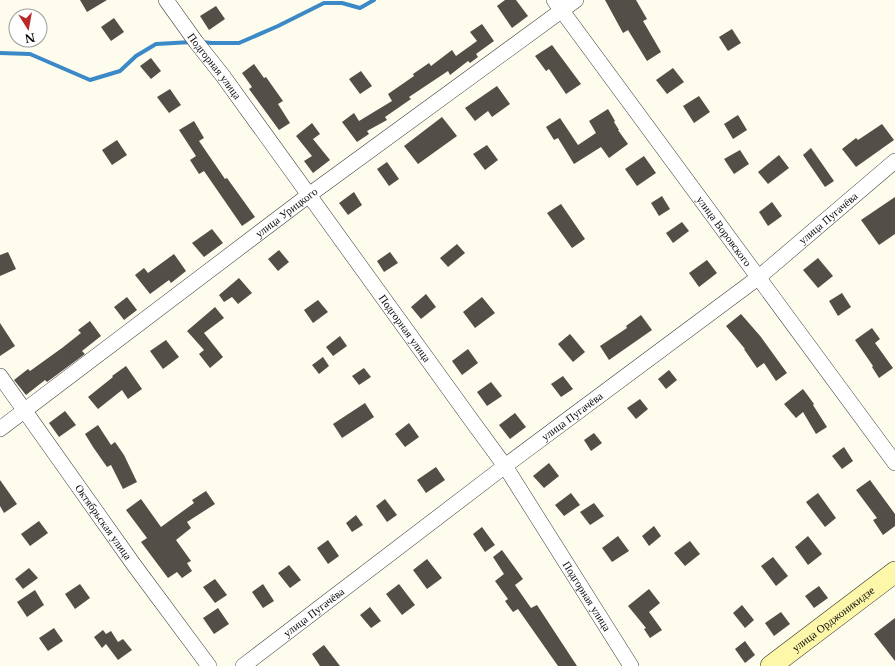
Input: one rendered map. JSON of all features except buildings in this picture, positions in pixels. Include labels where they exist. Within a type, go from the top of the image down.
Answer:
[{"type":"street","name":"Подгорная улица","points":[[166,0],[505,466],[631,666]]},
{"type":"street","name":"улица Урицкого","points":[[0,429],[558,6],[576,0]]},
{"type":"street","name":"улица Воровского","points":[[558,6],[895,463]]},
{"type":"street","name":"улица Пугачёва","points":[[243,666],[505,466],[759,277],[895,161]]},
{"type":"street","name":"Октябрьская улица","points":[[0,376],[134,565],[209,666]]},
{"type":"street","name":"улица Орджоникидзе","points":[[771,666],[895,572]]},
{"type":"waterway","points":[[201,42],[239,43],[278,26],[324,3],[342,3],[360,8],[374,0]]},
{"type":"waterway","points":[[0,53],[30,54],[90,80],[120,71],[136,56],[156,44],[192,42]]}]
